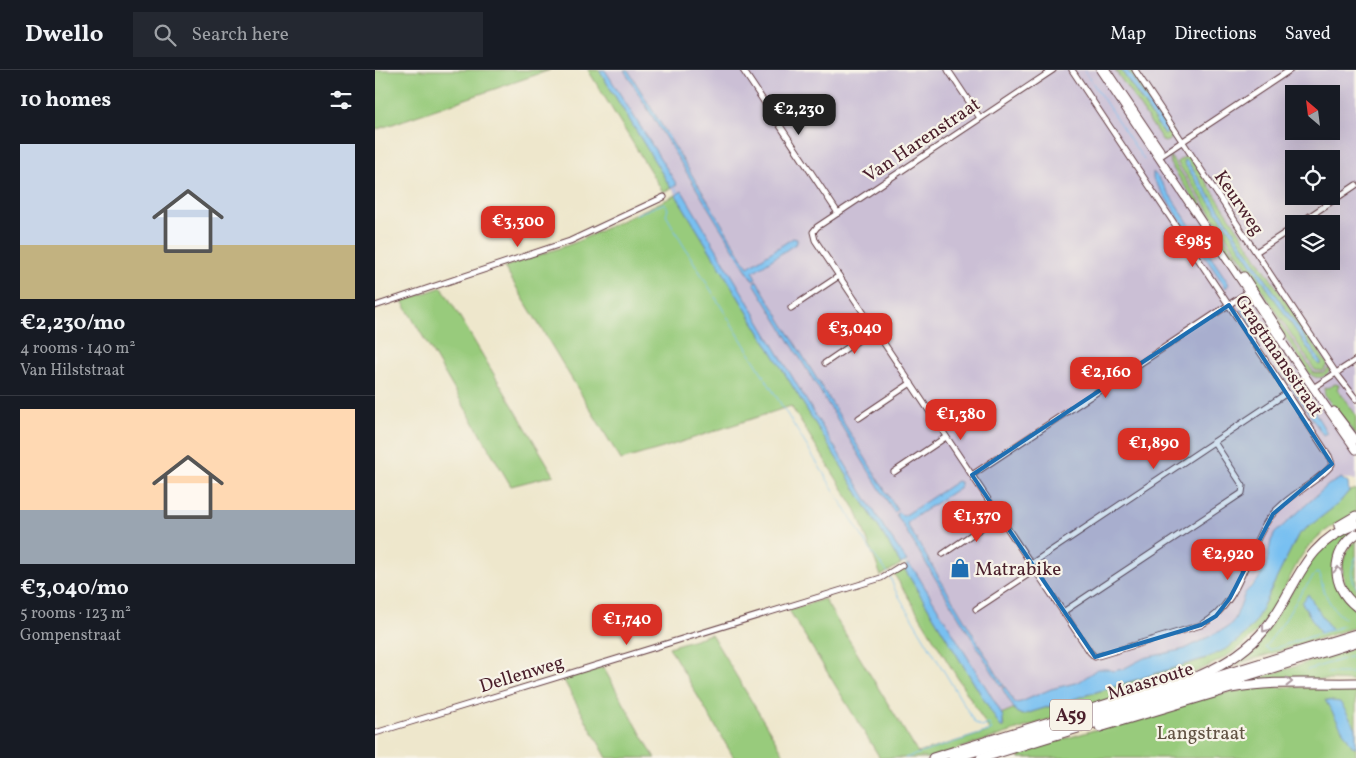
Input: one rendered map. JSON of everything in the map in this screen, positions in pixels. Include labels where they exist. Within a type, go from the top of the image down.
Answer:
[{"type":"highway","name":"A59","points":[[1290,587],[1298,568],[1314,545],[1329,531],[1356,516]]},
{"type":"highway","name":"A59","points":[[933,758],[1209,671],[1237,655],[1259,636],[1317,548],[1334,535],[1356,524]]},
{"type":"highway","points":[[1356,534],[1342,548],[1338,559],[1337,571],[1342,590],[1356,606]]},
{"type":"highway","name":"Maasroute","points":[[953,758],[1356,634]]},
{"type":"highway","name":"Maasroute","points":[[981,758],[1356,642]]},
{"type":"highway","name":"A59","points":[[1044,739],[1082,732],[1231,688],[1276,682],[1356,683]]},
{"type":"highway","name":"A59","points":[[1313,682],[1356,688]]},
{"type":"street","points":[[743,70],[838,213]]},
{"type":"street","points":[[948,70],[980,118]]},
{"type":"street","name":"Van Harenstraat","points":[[839,276],[814,238],[813,232],[817,227],[1053,70]]},
{"type":"street","name":"Gragtmansstraat","points":[[1063,612],[1095,657],[1201,625],[1216,616],[1226,605],[1267,521],[1283,504],[1332,464],[1329,456],[1229,304],[1072,70]]},
{"type":"street","points":[[1100,70],[1161,156]]},
{"type":"street","points":[[1106,70],[1356,450]]},
{"type":"street","name":"Keurweg","points":[[1135,70],[1356,399]]},
{"type":"street","points":[[1161,156],[1290,70]]},
{"type":"street","points":[[1311,215],[1356,185]]},
{"type":"street","points":[[375,306],[571,241],[664,197]]},
{"type":"street","points":[[1256,252],[1285,233]]},
{"type":"street","points":[[791,308],[839,276],[1063,612],[1242,493],[1243,486],[1214,442]]},
{"type":"street","points":[[972,476],[1251,291]]},
{"type":"street","points":[[825,363],[875,329]]},
{"type":"street","points":[[1315,387],[1356,360]]},
{"type":"street","points":[[859,418],[911,383]]},
{"type":"street","points":[[1315,387],[1356,440]]},
{"type":"street","points":[[1031,564],[1287,393]]},
{"type":"street","points":[[894,472],[946,437]]},
{"type":"street","points":[[943,554],[999,516]]},
{"type":"street","name":"Dellenweg","points":[[375,733],[859,585],[886,575],[902,565]]},
{"type":"street","points":[[976,609],[1035,570]]},
{"type":"highlighted area","points":[[1229,305],[1332,464],[1273,514],[1230,598],[1216,616],[1201,625],[1095,657],[972,475]]},
{"type":"shaded area","points":[[598,70],[1356,70],[1356,481],[1341,478],[1328,485],[1275,533],[1271,541],[1266,566],[1258,580],[1251,585],[1240,604],[1235,619],[1228,627],[1185,649],[1144,658],[1123,669],[1113,671],[1097,669],[1079,682],[1051,689],[1021,702],[1015,703],[1005,688],[1010,702],[1015,708],[1001,714]]},
{"type":"green space","points":[[375,70],[550,70],[375,130]]},
{"type":"green space","points":[[588,70],[599,70],[671,188],[663,192]]},
{"type":"green space","points":[[1115,70],[1121,70],[1164,134],[1168,132],[1127,70],[1132,70],[1174,134],[1170,140],[1163,141]]},
{"type":"green space","points":[[1188,154],[1328,365],[1323,371],[1315,370],[1177,162]],"holes":[[[1184,161],[1187,161],[1321,362],[1320,365]]]},
{"type":"green space","points":[[1170,156],[1314,373],[1323,373],[1330,367],[1326,375],[1318,377],[1310,374],[1170,164]]},
{"type":"green space","points":[[676,195],[901,564],[881,576],[856,510],[791,406],[621,460],[504,267],[574,243]]},
{"type":"green space","points":[[442,287],[554,475],[511,486],[402,301]]},
{"type":"green space","points":[[1335,384],[1339,385],[1337,389],[1356,415],[1356,435],[1325,396],[1324,388]]},
{"type":"green space","points":[[1356,489],[1356,512],[1325,531],[1309,546],[1298,561],[1266,619],[1257,631],[1237,650],[1210,666],[1193,673],[930,758],[880,758],[789,610],[824,599],[918,753],[990,731],[894,574],[904,568],[1003,728],[1001,714],[1015,708],[1016,712],[1022,715],[1201,660],[1230,645],[1243,636],[1254,624],[1298,535],[1338,504],[1349,491]]},
{"type":"green space","points":[[1351,529],[1353,532],[1342,543],[1334,561],[1339,577],[1355,608],[1356,627],[1222,669],[1245,655],[1260,641],[1320,548]]},
{"type":"green space","points":[[1356,540],[1356,598],[1350,592],[1343,577],[1343,561],[1350,546]]},
{"type":"green space","points":[[711,634],[786,758],[734,758],[669,647]]},
{"type":"green space","points":[[1356,647],[1356,681],[1280,678],[1246,682]]},
{"type":"green space","points":[[603,667],[655,758],[607,758],[563,679]]},
{"type":"green space","name":"Langstraat","points":[[1259,687],[1295,687],[1356,692],[1356,758],[1020,758],[1020,752],[1016,749],[1051,743],[1200,698]]},
{"type":"water","points":[[599,70],[605,70],[677,185],[671,188]]},
{"type":"water","points":[[624,70],[628,70],[748,267],[793,238],[797,239],[797,243],[753,272],[756,279],[753,281]]},
{"type":"water","points":[[1121,70],[1127,70],[1168,131],[1166,134],[1164,134]]},
{"type":"water","points":[[1185,160],[1321,362],[1321,365],[1318,364],[1184,163]]},
{"type":"water","points":[[1153,172],[1229,284],[1226,288],[1153,179]]},
{"type":"water","points":[[682,191],[815,415],[885,529],[907,561],[901,564],[679,200],[676,195]]},
{"type":"water","points":[[757,281],[897,510],[894,512],[754,283]]},
{"type":"water","points":[[1245,307],[1295,378],[1327,433],[1323,435],[1241,310]]},
{"type":"water","points":[[1341,478],[1348,483],[1349,491],[1338,504],[1298,535],[1254,624],[1228,648],[1209,657],[1022,715],[1016,712],[1002,688],[1005,687],[1015,703],[1021,702],[1051,689],[1079,682],[1097,669],[1113,671],[1123,669],[1144,658],[1185,649],[1228,627],[1235,619],[1245,593],[1258,580],[1266,566],[1271,541],[1275,533],[1328,485]]},
{"type":"water","points":[[957,481],[960,482],[960,487],[907,524],[1004,686],[1001,686],[896,514],[898,512],[903,516],[907,514]]},
{"type":"water","points":[[908,564],[915,571],[998,707],[1003,717],[1003,728],[904,568]]},
{"type":"water","points":[[1308,594],[1331,630],[1320,633],[1302,603]]},
{"type":"water","points":[[1325,700],[1340,702],[1356,728],[1356,747],[1352,746]]},
{"type":"waterway","points":[[1084,70],[1144,160]]},
{"type":"waterway","points":[[674,187],[679,193]]},
{"type":"waterway","points":[[634,215],[665,203],[668,209],[666,215],[682,243],[873,554],[888,573]]},
{"type":"waterway","points":[[1356,557],[1352,572],[1356,587]]},
{"type":"waterway","points":[[1343,626],[1269,650],[1265,647],[1316,573],[1320,574],[1325,593],[1331,604],[1344,618]]},
{"type":"waterway","points":[[890,576],[894,588],[975,723],[982,727],[989,724],[992,730],[905,758]]},
{"type":"waterway","points":[[1307,670],[1356,655]]},
{"type":"waterway","points":[[1327,673],[1356,673]]},
{"type":"place","name":"Matrabike","points":[[960,568]]}]
